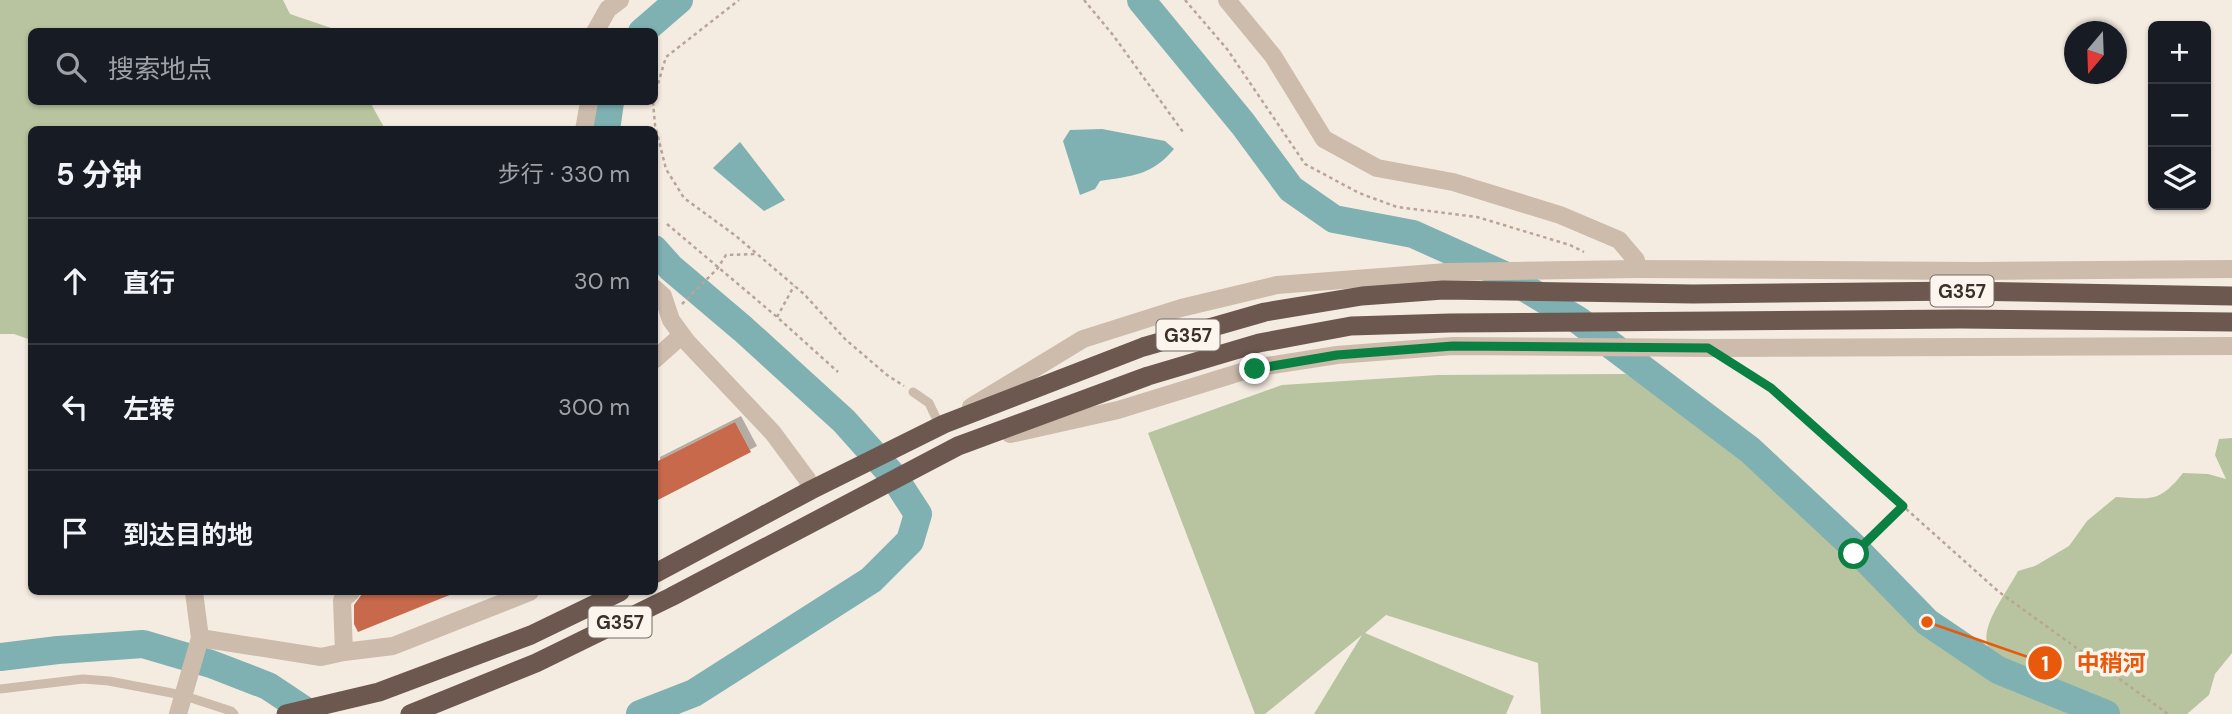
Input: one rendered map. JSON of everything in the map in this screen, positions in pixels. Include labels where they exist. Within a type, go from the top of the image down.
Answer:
[{"type":"highway","name":"G357","points":[[658,573],[811,490],[942,425],[1143,348],[1265,312],[1445,281],[1693,294],[1963,291],[2232,296]]},
{"type":"highway","name":"G357","points":[[411,714],[536,663],[671,597],[958,446],[1148,376],[1259,343],[1351,326],[1450,323],[1960,319],[2232,322]]},
{"type":"highway","name":"G357","points":[[286,714],[379,692],[531,635],[614,595]]},
{"type":"street","points":[[597,28],[608,9],[620,0]]},
{"type":"street","points":[[1227,0],[1273,56],[1324,139],[1377,167],[1453,182],[1572,220],[1619,240],[1636,260],[1636,269]]},
{"type":"street","points":[[585,126],[588,105]]},
{"type":"street","points":[[942,425],[1083,339],[1169,312],[1277,285],[1445,281],[1636,269],[2232,269]]},
{"type":"street","points":[[658,292],[663,296],[671,320],[682,335],[774,433],[807,479],[811,490]]},
{"type":"street","points":[[658,356],[682,335]]},
{"type":"street","points":[[958,446],[1118,410],[1255,369],[1337,355],[1453,346],[2232,346]]},
{"type":"street","points":[[177,714],[200,638],[194,595]]},
{"type":"street","points":[[344,652],[342,600],[348,595]]},
{"type":"street","points":[[200,638],[321,657],[393,646],[522,595]]},
{"type":"lane","points":[[913,392],[929,403],[942,425]]},
{"type":"lane","points":[[0,689],[83,679],[109,681],[182,695],[234,714]]},
{"type":"path","points":[[658,85],[666,57],[739,0]]},
{"type":"path","points":[[1084,0],[1114,35],[1183,132]]},
{"type":"path","points":[[654,105],[655,126]]},
{"type":"path","points":[[658,137],[666,169],[684,198],[757,254],[794,286],[845,339],[887,375],[913,392]]},
{"type":"path","points":[[667,224],[838,372]]},
{"type":"path","points":[[687,300],[718,269],[726,255],[757,254]]},
{"type":"path","points":[[777,317],[794,286]]},
{"type":"path","points":[[1708,348],[1771,388],[2005,596],[2168,714]]},
{"type":"path","points":[[1854,554],[1902,507]]},
{"type":"green space","points":[[0,0],[283,0],[290,14],[331,28],[28,28],[28,105],[372,105],[383,126],[28,126],[28,339],[14,334],[0,334]]},
{"type":"green space","points":[[1626,374],[1750,450],[1854,547],[1927,622],[1998,670],[2103,714],[1541,714],[1538,663],[1386,615],[1365,633],[1514,696],[1506,714],[1314,714],[1362,635],[1265,714],[1255,714],[1148,433],[1282,385],[1438,375]]},
{"type":"green space","points":[[2232,438],[2232,653],[2215,674],[2209,695],[2187,714],[2120,714],[1996,664],[1987,643],[1988,626],[2018,571],[2035,566],[2069,546],[2087,521],[2116,497],[2154,497],[2167,490],[2183,473],[2208,474],[2226,479],[2215,455],[2219,439]]},
{"type":"water","points":[[1102,129],[1165,141],[1174,149],[1150,169],[1132,176],[1100,181],[1095,189],[1080,195],[1063,141],[1070,130]]},
{"type":"water","points":[[740,142],[785,200],[764,211],[713,168]]},
{"type":"building","points":[[735,422],[751,452],[658,500],[658,461]]},
{"type":"building","points":[[361,595],[450,595],[358,632],[354,624],[354,605]]},
{"type":"waterway","points":[[647,28],[679,0]]},
{"type":"waterway","points":[[1141,0],[1243,124],[1291,189],[1334,219],[1413,234],[1502,274],[1578,320],[1750,450],[1854,547],[1927,622],[1998,670],[2106,714]]},
{"type":"waterway","points":[[607,126],[610,105]]},
{"type":"waterway","points":[[640,714],[694,693],[871,580],[910,541],[918,514],[894,477],[844,421],[658,253]]},
{"type":"waterway","points":[[0,657],[143,644],[211,664],[268,686],[310,714]]},
{"type":"place","name":"中稍河","points":[[1927,622]]},
{"type":"route","points":[[1255,369],[1337,355],[1453,346],[1708,348],[1771,388],[1903,506],[1854,554]]}]
